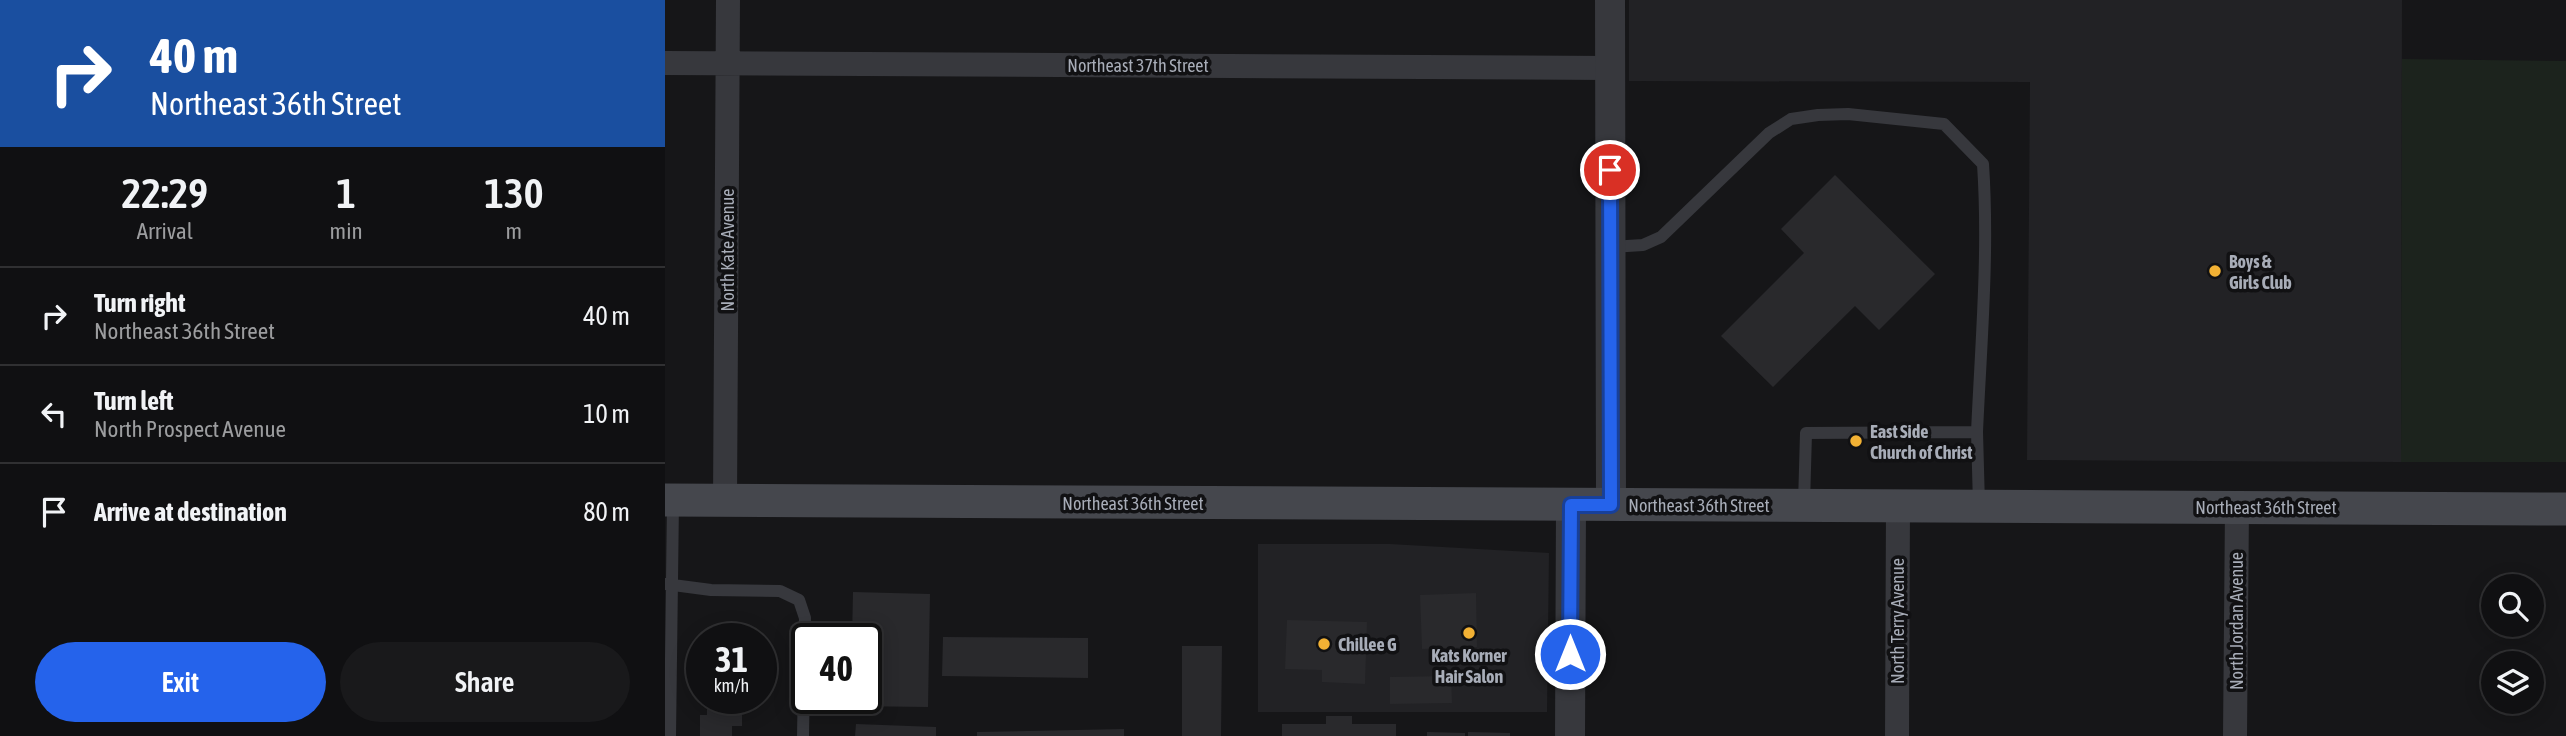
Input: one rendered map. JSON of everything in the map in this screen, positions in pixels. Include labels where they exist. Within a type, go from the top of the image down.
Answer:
[{"type":"main road","name":"Northeast 36th Street","points":[[669,500],[2566,509]]},
{"type":"street","name":"North Kate Avenue","points":[[725,501],[728,0]]},
{"type":"street","points":[[1611,0],[1611,505]]},
{"type":"street","name":"Northeast 37th Street","points":[[665,63],[1610,68]]},
{"type":"street","points":[[1570,736],[1571,505]]},
{"type":"street","name":"North Terry Avenue","points":[[1897,736],[1898,505]]},
{"type":"street","name":"North Jordan Avenue","points":[[2235,736],[2237,506]]},
{"type":"lane","points":[[1610,247],[1643,245],[1661,237],[1769,133],[1791,119],[1848,114],[1944,124],[1983,163],[1986,201],[1984,289],[1976,432],[1979,505]]},
{"type":"lane","points":[[1804,505],[1806,433],[1976,432]]},
{"type":"lane","points":[[669,500],[670,736]]},
{"type":"lane","points":[[669,585],[711,590],[780,591],[799,600],[805,618],[803,736]]},
{"type":"shaded area","name":"Boys & Girls Club","points":[[1629,0],[2402,0],[2401,462],[2027,460],[2030,82],[1629,81]]},
{"type":"shaded area","points":[[2402,59],[2566,61],[2566,462],[2401,462]]},
{"type":"shaded area","points":[[1258,544],[1390,544],[1549,553],[1547,712],[1258,712]]},
{"type":"building","points":[[1835,175],[1935,274],[1879,330],[1855,306],[1773,387],[1721,336],[1804,253],[1781,229]]},
{"type":"building","points":[[853,592],[930,594],[928,707],[882,706],[882,623],[852,623]]},
{"type":"building","points":[[1476,593],[1477,647],[1422,649],[1420,595]]},
{"type":"building","points":[[1287,620],[1367,622],[1365,684],[1322,682],[1322,670],[1285,669]]},
{"type":"building","points":[[943,637],[1088,638],[1088,678],[942,676]]},
{"type":"building","points":[[1182,646],[1222,646],[1221,736],[1182,736]]},
{"type":"building","points":[[1451,676],[1452,703],[1390,704],[1390,677]]},
{"type":"building","points":[[742,714],[742,726],[732,726],[732,736],[700,736],[700,715]]},
{"type":"building","points":[[1326,716],[1352,716],[1352,724],[1396,724],[1396,736],[1282,736],[1282,724],[1326,724]]},
{"type":"building","points":[[856,724],[936,727],[936,736],[855,736]]},
{"type":"building","points":[[1124,729],[1124,736],[977,736],[977,732]]},
{"type":"building","points":[[1427,732],[1465,733],[1465,736],[1427,736]]},
{"type":"building","points":[[1468,732],[1510,733],[1510,736],[1468,736]]},
{"type":"place","name":"Boys & Girls Club","points":[[2215,271]]},
{"type":"place","name":"East Side Church of Christ","points":[[1856,441]]},
{"type":"place","name":"Kats Korner Hair Salon","points":[[1469,633]]},
{"type":"place","name":"Chillee G","points":[[1324,644]]},
{"type":"route","points":[[1570,654],[1571,505],[1611,505],[1610,170]]}]
